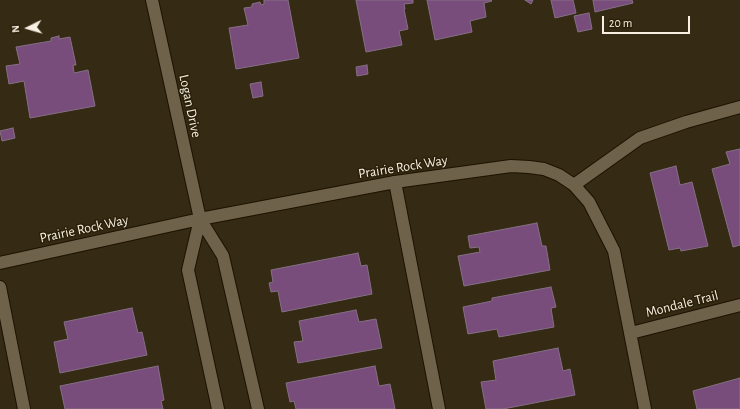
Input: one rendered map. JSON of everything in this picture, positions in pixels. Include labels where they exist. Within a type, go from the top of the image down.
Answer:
[{"type":"street","name":"Logan Drive","points":[[152,0],[200,219],[223,256],[258,409]]},
{"type":"street","points":[[574,185],[640,138],[686,122],[740,107]]},
{"type":"street","name":"Prairie Rock Way","points":[[0,263],[200,219],[395,182],[511,166],[529,166],[544,169],[559,175],[574,185],[589,202],[614,251],[645,409]]},
{"type":"street","points":[[395,182],[439,409]]},
{"type":"street","name":"Logan Drive","points":[[200,219],[188,270],[218,409]]},
{"type":"street","points":[[0,286],[24,409]]},
{"type":"street","name":"Mondale Trail","points":[[631,333],[740,305]]},
{"type":"building","points":[[264,0],[288,0],[299,58],[236,69],[229,28],[248,25],[244,8],[252,7],[252,4],[260,2],[261,5],[264,4]]},
{"type":"building","points":[[356,0],[413,0],[413,3],[404,4],[408,29],[399,31],[402,45],[366,52]]},
{"type":"building","points":[[427,0],[492,1],[484,3],[486,17],[470,21],[472,32],[435,40]]},
{"type":"building","points":[[525,0],[533,0],[531,4]]},
{"type":"building","points":[[551,0],[573,0],[576,13],[555,18]]},
{"type":"building","points":[[593,0],[632,0],[633,3],[595,12]]},
{"type":"building","points":[[589,13],[592,29],[578,32],[574,16]]},
{"type":"building","points":[[59,36],[59,39],[70,37],[76,65],[73,65],[74,73],[88,70],[95,106],[30,118],[24,81],[9,84],[6,66],[20,64],[16,47],[51,41],[51,38]]},
{"type":"building","points":[[367,65],[368,74],[357,76],[356,67]]},
{"type":"building","points":[[261,82],[263,96],[253,98],[250,84]]},
{"type":"building","points":[[13,128],[15,138],[2,141],[0,131]]},
{"type":"building","points":[[740,149],[740,245],[733,247],[712,169],[730,164],[726,152]]},
{"type":"building","points":[[676,166],[680,185],[692,182],[708,246],[681,251],[680,248],[669,250],[650,173]]},
{"type":"building","points":[[537,223],[542,246],[546,246],[550,270],[464,286],[458,256],[480,252],[479,247],[470,248],[468,236]]},
{"type":"building","points":[[358,253],[361,266],[367,265],[372,294],[282,312],[278,291],[271,292],[269,283],[273,282],[271,270]]},
{"type":"building","points":[[551,287],[556,307],[551,308],[554,327],[499,337],[497,329],[468,334],[463,307],[492,301],[492,298]]},
{"type":"building","points":[[132,308],[138,333],[142,332],[147,355],[60,373],[54,342],[68,339],[64,322]]},
{"type":"building","points":[[356,310],[359,322],[376,319],[382,348],[298,363],[294,342],[303,341],[299,321]]},
{"type":"building","points":[[558,348],[563,371],[570,369],[575,395],[503,409],[486,409],[481,382],[496,380],[493,361]]},
{"type":"building","points":[[158,366],[164,400],[161,401],[163,409],[65,409],[60,386]]},
{"type":"building","points":[[375,366],[379,386],[390,384],[395,409],[296,409],[294,401],[290,402],[286,383]]},
{"type":"building","points":[[740,378],[740,409],[697,409],[693,391]]}]
